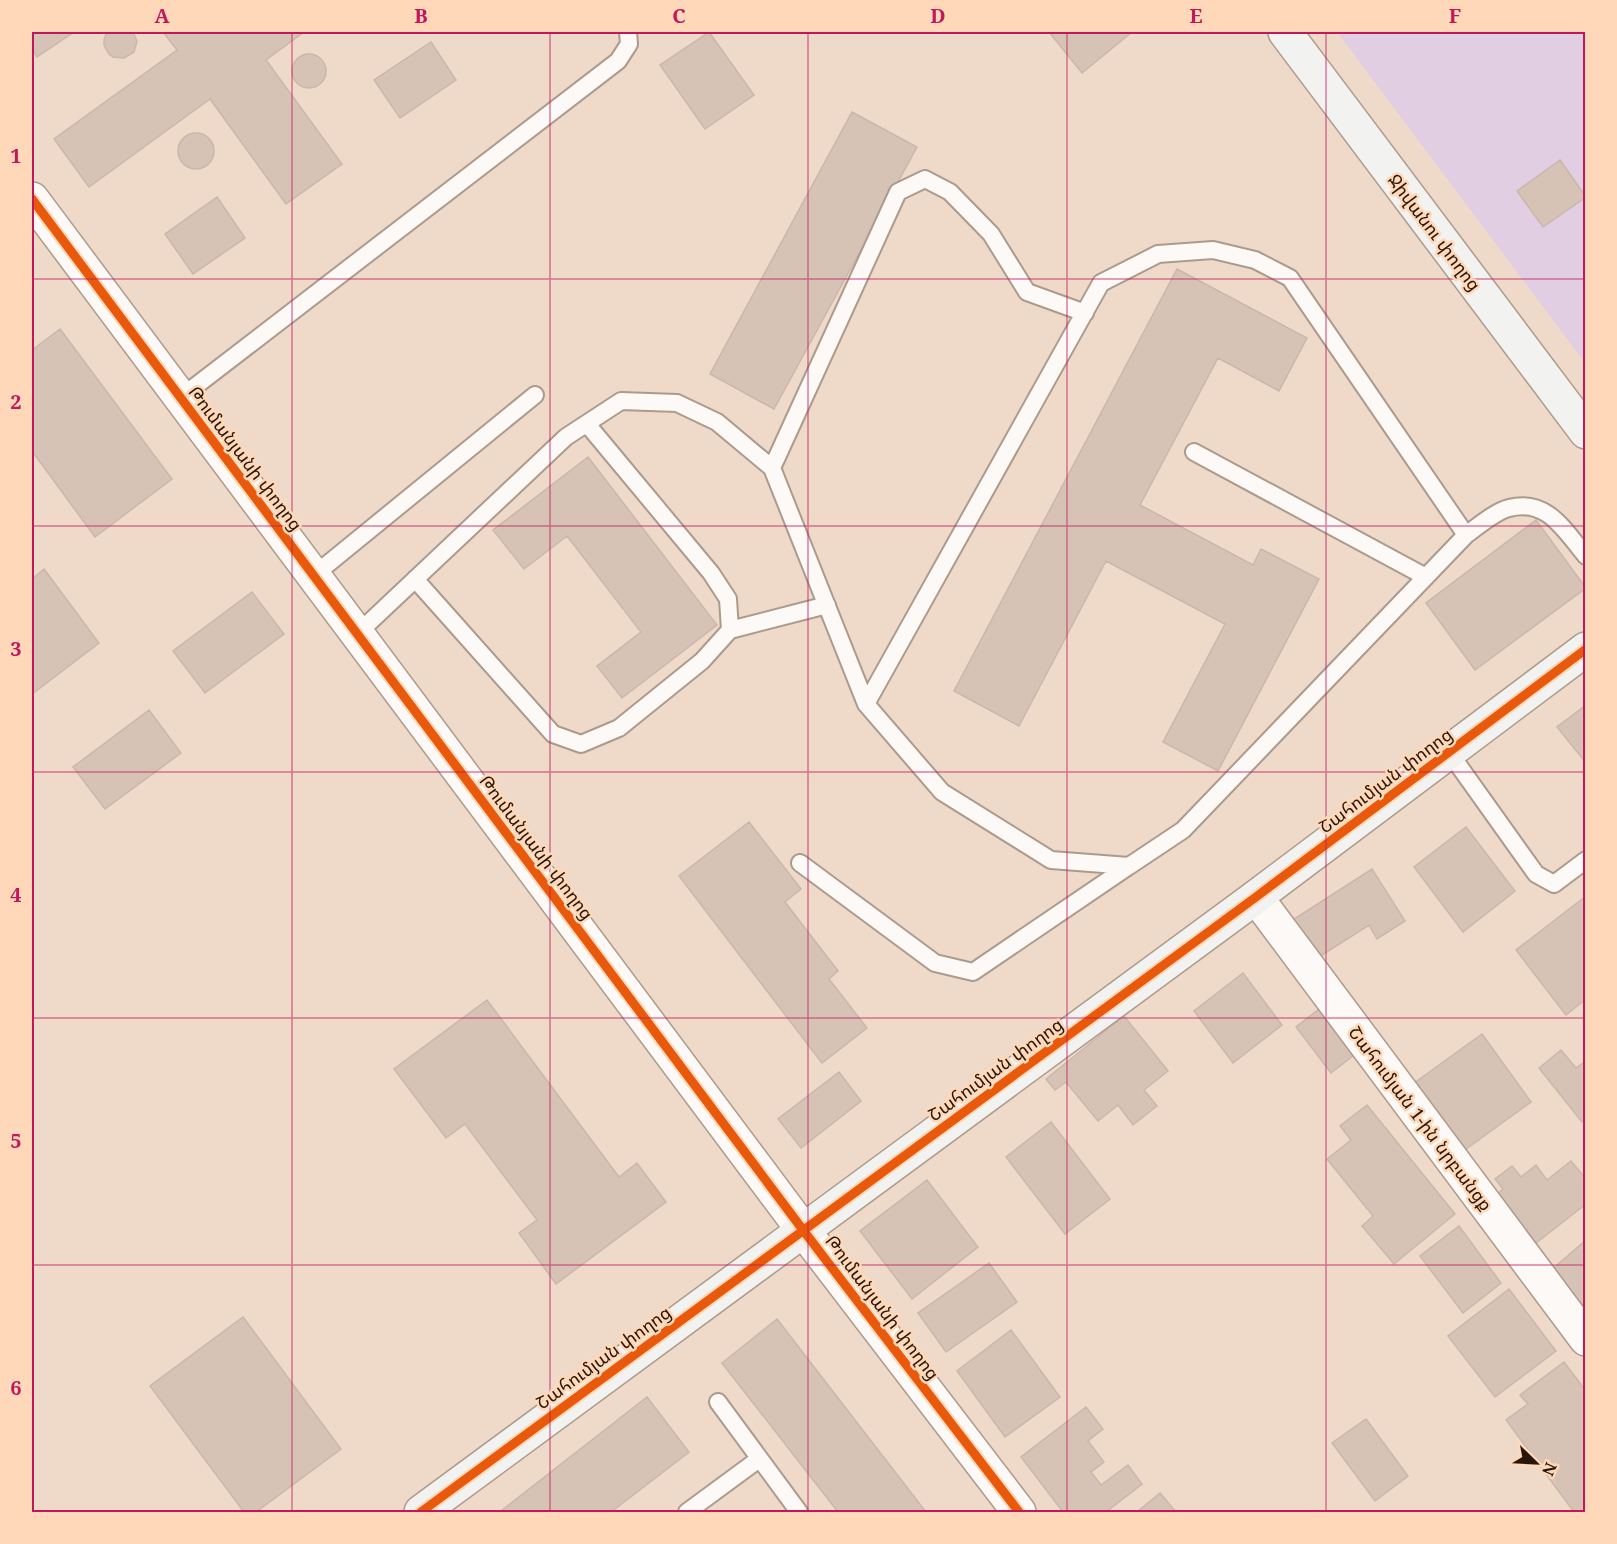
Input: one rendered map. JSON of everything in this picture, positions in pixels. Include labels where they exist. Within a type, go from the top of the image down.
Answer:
[{"type":"street","name":"Ջիվանու փողոց","points":[[1285,32],[1586,432]]},
{"type":"street","name":"Թումանյանի փողոց","points":[[32,199],[803,1230],[1019,1512]]},
{"type":"street","name":"Շահումյան փողոց","points":[[439,1507],[803,1230],[1256,897],[1586,649]]},
{"type":"street","name":"Շահումյան 1-ին նրբանցք","points":[[1256,897],[1586,1339]]},
{"type":"lane","points":[[180,398],[618,61],[629,44],[628,32]]},
{"type":"lane","points":[[772,468],[898,192],[925,179],[950,192],[991,234],[1027,292],[1085,313]]},
{"type":"lane","points":[[866,704],[1101,284],[1158,254],[1213,250],[1255,260],[1290,278],[1466,535]]},
{"type":"lane","points":[[313,576],[535,395]]},
{"type":"lane","points":[[357,634],[567,437],[621,400],[677,403],[717,422],[772,468],[866,704],[942,792],[1051,860],[1130,866]]},
{"type":"lane","points":[[587,424],[711,573],[728,598],[730,630]]},
{"type":"lane","points":[[1194,452],[1426,577]]},
{"type":"lane","points":[[800,863],[935,963],[973,972],[1183,830],[1466,535],[1508,508],[1533,506],[1555,519],[1586,556]]},
{"type":"lane","points":[[415,579],[553,734],[581,744],[619,728],[702,661],[730,630],[827,606]]},
{"type":"lane","points":[[1449,752],[1536,874],[1554,884],[1586,860]]},
{"type":"lane","points":[[718,1402],[799,1512]]},
{"type":"lane","points":[[687,1512],[759,1459]]},
{"type":"shaded area","points":[[1337,32],[1585,32],[1585,363]]},
{"type":"building","points":[[32,32],[74,32],[37,57],[32,49]]},
{"type":"building","points":[[107,32],[133,32],[137,41],[134,52],[124,58],[113,57],[104,45]]},
{"type":"building","points":[[163,32],[304,32],[266,60],[342,164],[286,204],[210,99],[89,187],[54,139],[177,50]]},
{"type":"building","points":[[709,32],[754,95],[705,129],[660,65]]},
{"type":"building","points":[[1049,32],[1132,32],[1082,73]]},
{"type":"building","points":[[431,42],[456,80],[400,118],[374,80]]},
{"type":"building","points":[[309,54],[321,59],[326,71],[321,83],[309,88],[297,83],[292,71],[297,59]]},
{"type":"building","points":[[852,112],[917,147],[774,409],[710,374]]},
{"type":"building","points":[[196,133],[209,138],[214,151],[209,164],[196,169],[183,164],[178,151],[183,138]]},
{"type":"building","points":[[1560,160],[1586,197],[1543,227],[1517,191]]},
{"type":"building","points":[[217,197],[245,238],[193,274],[165,234]]},
{"type":"building","points":[[1177,269],[1307,338],[1279,391],[1218,358],[1140,505],[1253,565],[1261,549],[1319,579],[1218,771],[1163,742],[1225,624],[1106,561],[1019,726],[954,691]]},
{"type":"building","points":[[60,329],[172,479],[95,537],[32,451],[32,350]]},
{"type":"building","points":[[588,457],[717,625],[622,698],[597,666],[641,632],[567,536],[524,569],[493,530]]},
{"type":"building","points":[[1536,520],[1586,588],[1475,670],[1426,603]]},
{"type":"building","points":[[44,569],[99,643],[32,694],[32,579]]},
{"type":"building","points":[[252,592],[284,634],[205,693],[173,651]]},
{"type":"building","points":[[1586,705],[1586,763],[1557,727]]},
{"type":"building","points":[[149,710],[181,753],[105,809],[73,767]]},
{"type":"building","points":[[749,822],[801,889],[785,902],[838,971],[829,979],[867,1028],[822,1063],[679,876]]},
{"type":"building","points":[[1466,827],[1515,891],[1463,932],[1414,867]]},
{"type":"building","points":[[1372,869],[1405,921],[1377,939],[1369,925],[1316,959],[1291,921]]},
{"type":"building","points":[[1586,896],[1586,999],[1566,1015],[1516,950]]},
{"type":"building","points":[[1243,973],[1282,1025],[1233,1063],[1194,1011]]},
{"type":"building","points":[[487,1000],[619,1177],[637,1163],[666,1202],[556,1284],[519,1233],[537,1220],[465,1124],[446,1138],[394,1069]]},
{"type":"building","points":[[1319,1009],[1354,1055],[1331,1073],[1296,1027]]},
{"type":"building","points":[[1124,1016],[1168,1071],[1144,1090],[1157,1106],[1133,1125],[1118,1105],[1098,1121],[1066,1082],[1055,1090],[1046,1079]]},
{"type":"building","points":[[1482,1034],[1531,1102],[1462,1152],[1413,1084]]},
{"type":"building","points":[[1561,1050],[1576,1068],[1586,1061],[1586,1119],[1582,1122],[1539,1068]]},
{"type":"building","points":[[839,1072],[861,1101],[801,1148],[778,1119]]},
{"type":"building","points":[[1367,1105],[1455,1214],[1394,1264],[1362,1226],[1373,1216],[1327,1159],[1351,1140],[1340,1126]]},
{"type":"building","points":[[1051,1122],[1110,1199],[1065,1234],[1006,1157]]},
{"type":"building","points":[[1571,1161],[1586,1179],[1586,1204],[1531,1247],[1492,1198],[1503,1189],[1495,1179],[1512,1166],[1521,1177],[1536,1165],[1547,1180]]},
{"type":"building","points":[[927,1180],[978,1247],[912,1299],[860,1231]]},
{"type":"building","points":[[1459,1226],[1501,1283],[1463,1313],[1420,1256]]},
{"type":"building","points":[[1586,1240],[1586,1314],[1549,1272]]},
{"type":"building","points":[[989,1263],[1017,1302],[946,1352],[918,1313]]},
{"type":"building","points":[[1509,1289],[1556,1351],[1495,1397],[1448,1336]]},
{"type":"building","points":[[243,1317],[341,1449],[256,1512],[244,1512],[150,1386]]},
{"type":"building","points":[[777,1319],[926,1512],[838,1512],[722,1363]]},
{"type":"building","points":[[1011,1330],[1060,1397],[1005,1437],[957,1371]]},
{"type":"building","points":[[1564,1362],[1586,1391],[1585,1512],[1574,1512],[1506,1420],[1528,1404],[1520,1395]]},
{"type":"building","points":[[647,1397],[689,1452],[611,1512],[501,1511]]},
{"type":"building","points":[[1086,1407],[1103,1429],[1088,1441],[1104,1462],[1091,1472],[1101,1485],[1128,1465],[1142,1484],[1106,1512],[1063,1512],[1021,1457]]},
{"type":"building","points":[[1366,1419],[1408,1476],[1375,1501],[1332,1443]]},
{"type":"building","points":[[1160,1493],[1176,1512],[1137,1512]]},
{"type":"cycle path","points":[[32,199],[803,1230],[1019,1512]]},
{"type":"cycle path","points":[[421,1512],[1256,897],[1586,649]]}]
